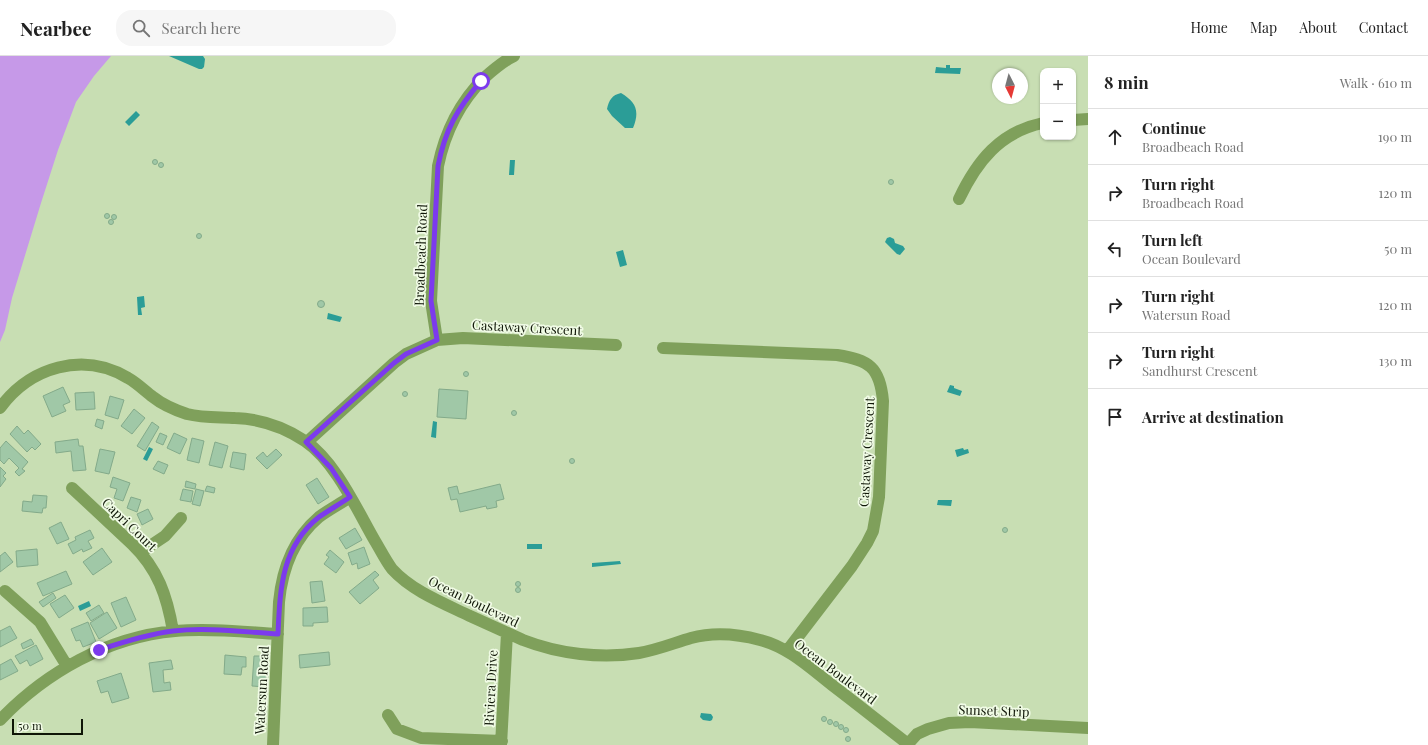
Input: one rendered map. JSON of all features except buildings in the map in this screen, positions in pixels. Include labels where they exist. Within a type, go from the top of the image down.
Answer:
[{"type":"street","name":"Broadbeach Road","points":[[437,340],[431,301],[438,166],[442,148],[456,112],[467,96],[494,69],[514,56]]},
{"type":"street","points":[[1076,120],[1088,119]]},
{"type":"street","points":[[959,199],[970,177],[984,158],[998,145],[1015,132],[1040,124]]},
{"type":"street","name":"Castaway Crescent","points":[[437,340],[463,338],[616,345]]},
{"type":"street","points":[[306,442],[394,363],[406,354],[437,340]]},
{"type":"street","name":"Castaway Crescent","points":[[663,348],[837,355],[856,358],[868,365],[877,375],[882,387],[883,401],[879,497],[873,531],[867,544],[852,566],[787,650]]},
{"type":"street","name":"Ocean Boulevard","points":[[0,408],[16,389],[44,372],[66,366],[93,366],[107,369],[128,378],[156,399],[178,411],[190,415],[253,420],[283,429],[306,442],[331,468],[350,497],[385,558],[397,573],[418,590],[430,597],[507,633],[542,647],[560,652],[603,655],[639,653],[693,638],[716,635],[745,636],[776,645],[787,650],[907,744]]},
{"type":"street","name":"Capri Court","points":[[72,488],[141,552],[163,588],[169,606],[173,631]]},
{"type":"street","name":"Watersun Road","points":[[273,745],[281,585],[288,560],[301,536],[319,517],[350,497]]},
{"type":"street","points":[[141,552],[165,536],[181,518]]},
{"type":"street","points":[[4,591],[40,622],[67,666]]},
{"type":"street","points":[[0,720],[29,692],[67,666],[99,650],[137,638],[173,631],[210,630],[278,634]]},
{"type":"street","name":"Riviera Drive","points":[[502,743],[507,633]]},
{"type":"street","points":[[388,715],[397,729],[420,738],[502,743]]},
{"type":"street","name":"Sunset Strip","points":[[907,744],[918,734],[928,728],[949,723],[970,722],[1088,728]]},
{"type":"shaded area","points":[[0,56],[111,56],[94,76],[76,102],[58,150],[41,203],[12,298],[5,330],[0,342]]},
{"type":"water","points":[[169,56],[203,56],[205,59],[204,67],[199,69]]},
{"type":"water","points":[[946,65],[950,65],[950,68],[961,68],[960,74],[935,73],[936,67],[946,68]]},
{"type":"water","points":[[621,93],[630,100],[635,108],[636,117],[633,128],[625,128],[607,109],[611,98]]},
{"type":"water","points":[[136,111],[140,115],[129,126],[125,122]]},
{"type":"water","points":[[510,160],[515,160],[514,175],[509,175]]},
{"type":"water","points":[[890,237],[894,239],[895,243],[903,246],[905,249],[900,255],[897,254],[885,242],[887,238]]},
{"type":"water","points":[[623,250],[627,265],[620,267],[616,252]]},
{"type":"water","points":[[144,296],[145,307],[141,308],[142,315],[138,315],[137,297]]},
{"type":"water","points":[[328,313],[342,317],[340,322],[327,319]]},
{"type":"water","points":[[950,385],[962,391],[960,396],[947,392]]},
{"type":"water","points":[[433,421],[437,422],[436,438],[431,437]]},
{"type":"water","points":[[149,447],[153,449],[147,461],[143,459]]},
{"type":"water","points":[[963,448],[964,450],[968,449],[969,453],[957,457],[955,450]]},
{"type":"water","points":[[938,500],[952,500],[951,506],[937,505]]},
{"type":"water","points":[[527,544],[542,544],[542,549],[527,549]]},
{"type":"water","points":[[620,561],[621,564],[592,567],[592,563]]},
{"type":"water","points":[[89,601],[91,606],[80,611],[78,606]]},
{"type":"water","points":[[701,713],[711,714],[713,717],[712,720],[703,720],[700,717]]},
{"type":"route","points":[[99,650],[137,638],[173,631],[210,630],[278,634],[281,585],[288,560],[294,547],[301,536],[319,517],[350,497],[323,457],[306,442],[394,363],[406,354],[437,340],[431,301],[438,166],[448,130],[456,112],[467,96],[481,81]]}]
